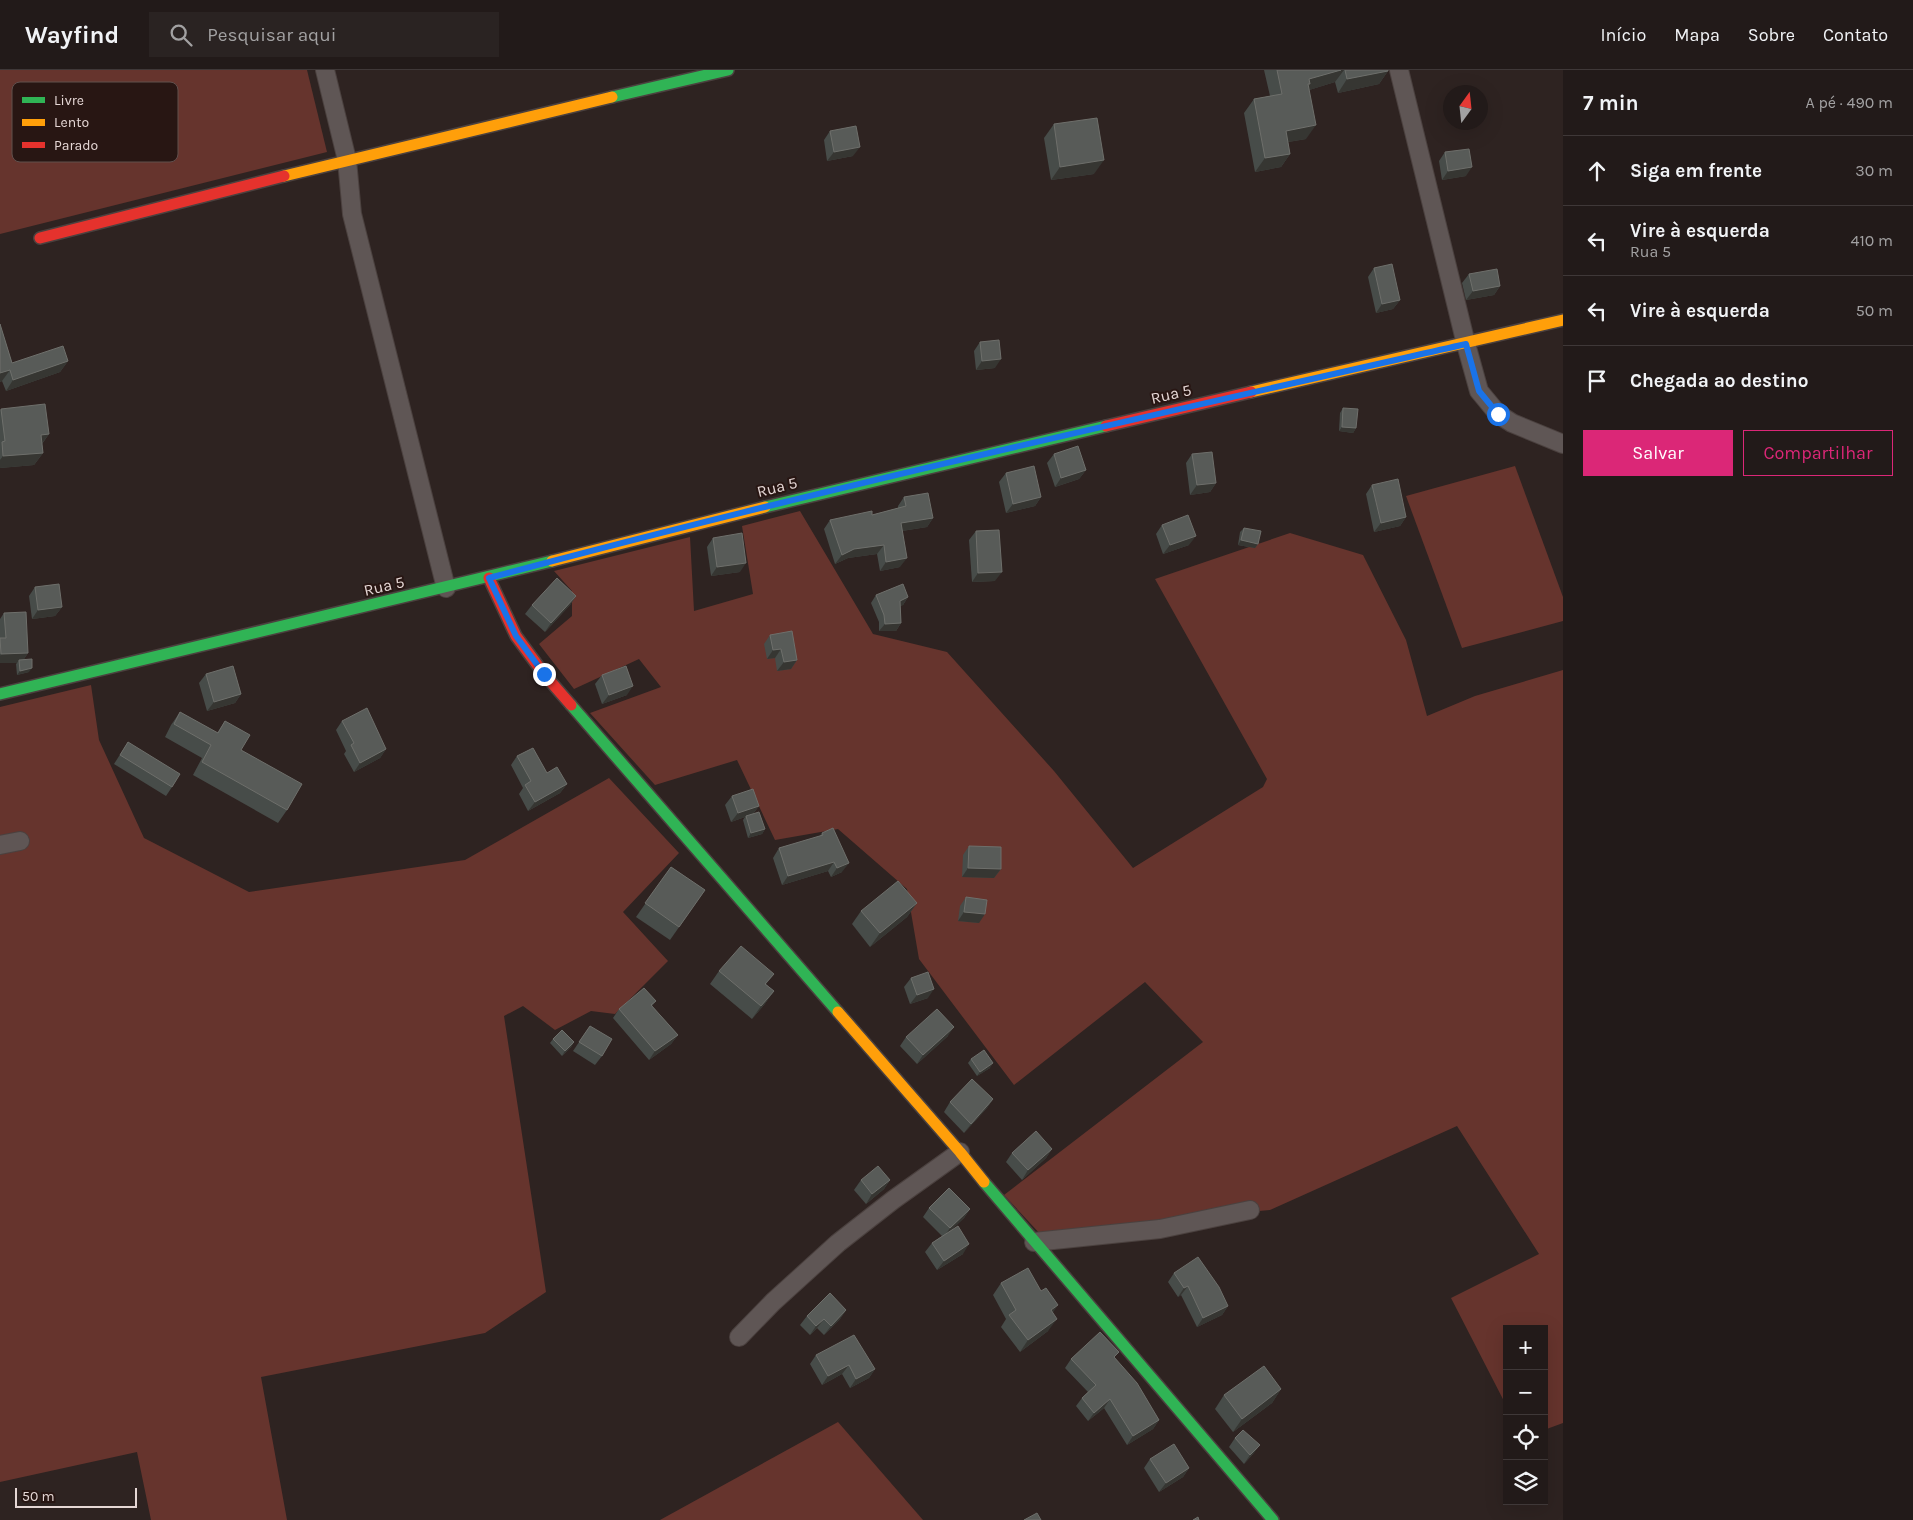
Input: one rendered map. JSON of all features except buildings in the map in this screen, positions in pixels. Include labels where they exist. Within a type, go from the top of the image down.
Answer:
[{"type":"street","points":[[325,70],[348,160],[352,214],[446,588]]},
{"type":"street","points":[[40,238],[348,160],[728,70]]},
{"type":"street","points":[[1399,70],[1479,391],[1498,414],[1512,423],[1563,444]]},
{"type":"street","name":"Rua 5","points":[[0,694],[489,578],[664,531],[1563,320]]},
{"type":"street","points":[[489,578],[516,636],[544,674],[960,1152],[998,1201],[1273,1520]]},
{"type":"street","points":[[0,846],[20,841]]},
{"type":"street","points":[[740,1337],[772,1302],[838,1243],[893,1200],[960,1152]]},
{"type":"street","points":[[1034,1242],[1160,1229],[1250,1210]]},
{"type":"shaded area","points":[[0,70],[307,70],[327,152],[0,234]]},
{"type":"shaded area","points":[[1515,466],[1563,597],[1563,621],[1462,648],[1406,496]]},
{"type":"shaded area","points":[[800,511],[873,634],[947,652],[1054,771],[1133,868],[1263,787],[1267,779],[1155,579],[1290,533],[1363,555],[1406,640],[1427,716],[1475,696],[1563,670],[1563,1423],[1548,1429],[1548,1325],[1503,1325],[1503,1399],[1451,1298],[1539,1254],[1457,1126],[1270,1210],[1169,1219],[1042,1236],[1004,1195],[1203,1042],[1145,982],[1014,1085],[919,959],[907,889],[838,829],[775,840],[737,760],[655,785],[590,713],[661,687],[639,659],[574,689],[539,644],[572,616],[572,591],[554,571],[690,537],[694,611],[753,594],[742,526]]},
{"type":"shaded area","points":[[91,685],[99,740],[144,838],[249,892],[465,860],[609,778],[679,853],[623,912],[668,961],[615,1014],[591,1011],[555,1030],[523,1006],[504,1016],[546,1292],[485,1333],[261,1377],[287,1520],[151,1520],[137,1452],[0,1482],[0,707]]},
{"type":"shaded area","points":[[838,1422],[923,1520],[660,1520]]},
{"type":"traffic: fast","points":[[612,97],[728,70]]},
{"type":"traffic: fast","points":[[765,507],[1106,426]]},
{"type":"traffic: fast","points":[[0,694],[552,561]]},
{"type":"traffic: fast","points":[[571,705],[838,1012]]},
{"type":"traffic: fast","points":[[984,1182],[1273,1520]]},
{"type":"traffic: slow","points":[[284,176],[612,97]]},
{"type":"traffic: slow","points":[[1251,392],[1563,320]]},
{"type":"traffic: slow","points":[[552,561],[765,507]]},
{"type":"traffic: slow","points":[[838,1012],[984,1182]]},
{"type":"traffic: jam","points":[[40,238],[284,176]]},
{"type":"traffic: jam","points":[[1106,426],[1251,392]]},
{"type":"traffic: jam","points":[[489,578],[516,636],[544,674],[571,705]]},
{"type":"route","points":[[544,674],[516,636],[489,578],[654,534],[1024,445],[1466,344],[1479,391],[1498,414]]}]
